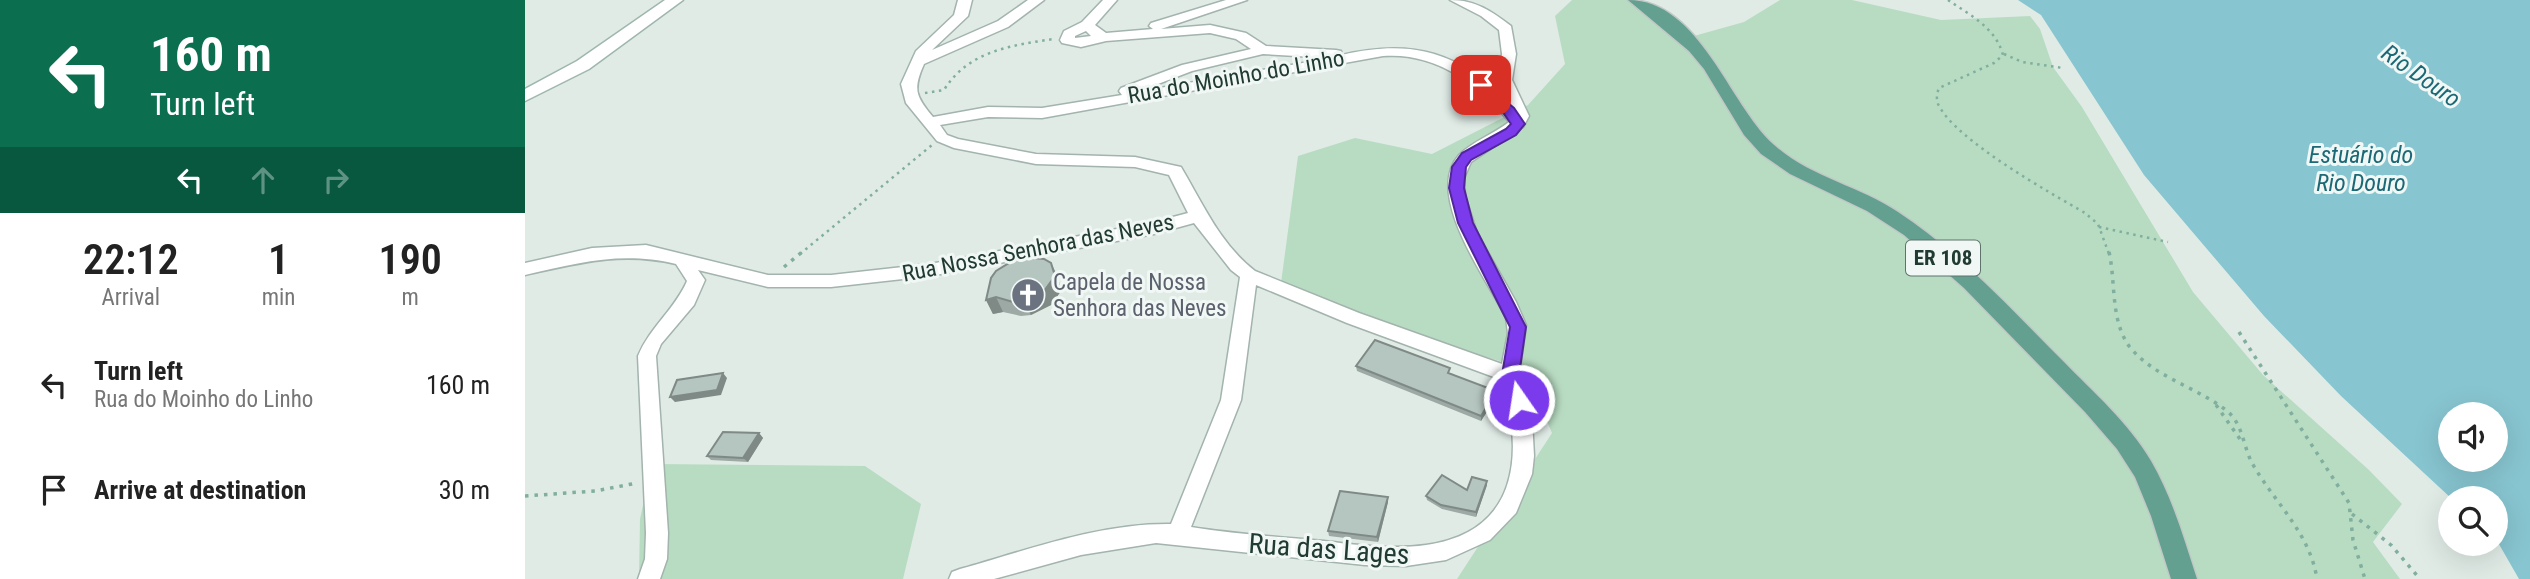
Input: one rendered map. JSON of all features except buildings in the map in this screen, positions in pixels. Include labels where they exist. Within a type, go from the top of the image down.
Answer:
[{"type":"main road","name":"ER 108","points":[[1636,0],[1669,23],[1697,51],[1725,89],[1743,123],[1767,150],[1811,177],[1887,214],[1917,235],[1999,311],[2112,425],[2151,483],[2184,579]]},
{"type":"street","points":[[525,96],[583,65],[675,0]]},
{"type":"street","points":[[965,0],[963,13],[931,42],[911,75],[909,89],[913,103],[932,122],[942,138],[1036,159],[1157,165],[1175,171],[1198,216]]},
{"type":"street","points":[[919,61],[1003,24],[1037,0]]},
{"type":"street","points":[[1110,0],[1087,25],[1067,37],[1070,42],[1081,43],[1165,24],[1192,13],[1240,0]]},
{"type":"street","points":[[1457,0],[1486,13],[1506,29],[1509,54],[1506,80],[1521,109],[1522,116],[1511,132],[1467,157],[1456,177],[1466,223],[1518,327],[1511,375]]},
{"type":"street","points":[[1087,25],[1098,35],[1107,37],[1210,29],[1241,36],[1263,50]]},
{"type":"street","points":[[1101,101],[1163,75],[1263,50],[1360,54]]},
{"type":"street","name":"Rua do Moinho do Linho","points":[[932,122],[988,112],[1041,113],[1292,69],[1360,54],[1406,52],[1424,55],[1451,65],[1481,85],[1509,111],[1518,124]]},
{"type":"street","name":"Rua Nossa Senhora das Neves","points":[[525,269],[592,254],[646,251],[768,281],[800,283],[892,276],[1154,228],[1198,216],[1237,266],[1249,275],[1353,318],[1511,375]]},
{"type":"street","points":[[649,579],[656,559],[657,502],[653,479],[647,356],[653,341],[688,300],[696,280],[683,262]]},
{"type":"street","points":[[1177,535],[1231,400],[1249,275]]},
{"type":"street","name":"Rua das Lages","points":[[960,579],[1091,544],[1159,533],[1391,557],[1428,555],[1467,542],[1498,522],[1518,493],[1523,473],[1524,434],[1519,400],[1511,375]]},
{"type":"path","points":[[1948,0],[1988,30],[2006,57],[2063,68]]},
{"type":"path","points":[[909,89],[924,93],[944,90],[949,79],[964,66],[991,52],[1067,37]]},
{"type":"path","points":[[2003,52],[1994,63],[1940,88],[1936,97],[1938,104],[1952,123],[1977,143],[2084,213],[2097,226],[2109,250],[2120,326],[2129,345],[2148,362],[2213,401],[2235,419],[2252,465],[2312,554],[2317,579]]},
{"type":"path","points":[[768,281],[942,138]]},
{"type":"path","points":[[2097,226],[2168,242]]},
{"type":"path","points":[[2239,332],[2334,479],[2352,514],[2391,545],[2420,579]]},
{"type":"path","points":[[2213,401],[2242,442]]},
{"type":"path","points":[[525,496],[595,491],[653,479]]},
{"type":"path","points":[[2352,514],[2353,540],[2365,579]]},
{"type":"green space","points":[[1572,0],[1632,0],[1676,41],[1744,22],[1780,0],[1852,0],[1941,20],[2030,16],[2040,29],[2053,67],[2082,107],[2193,292],[2263,375],[2369,470],[2402,504],[2373,542],[2400,579],[1457,579],[1552,433],[1524,368],[1390,329],[1281,283],[1298,156],[1355,138],[1432,154],[1528,105],[1565,64],[1555,16]]},
{"type":"green space","points":[[652,464],[865,466],[921,504],[903,579],[639,579],[640,519]]},
{"type":"water","name":"Estuário do Rio Douro","points":[[2018,0],[2530,0],[2530,579],[2519,579],[2506,556],[2508,556],[2508,486],[2438,486],[2341,396],[2264,316],[2144,175],[2041,15]]},
{"type":"place","name":"Capela de Nossa Senhora das Neves","points":[[1028,295]]},
{"type":"route","points":[[1481,85],[1509,111],[1518,124],[1511,132],[1467,157],[1459,167],[1457,188],[1466,223],[1518,327],[1511,360],[1511,375],[1519,400]]},
{"type":"water label","name":"Rio Douro","points":[[2421,76]]}]
